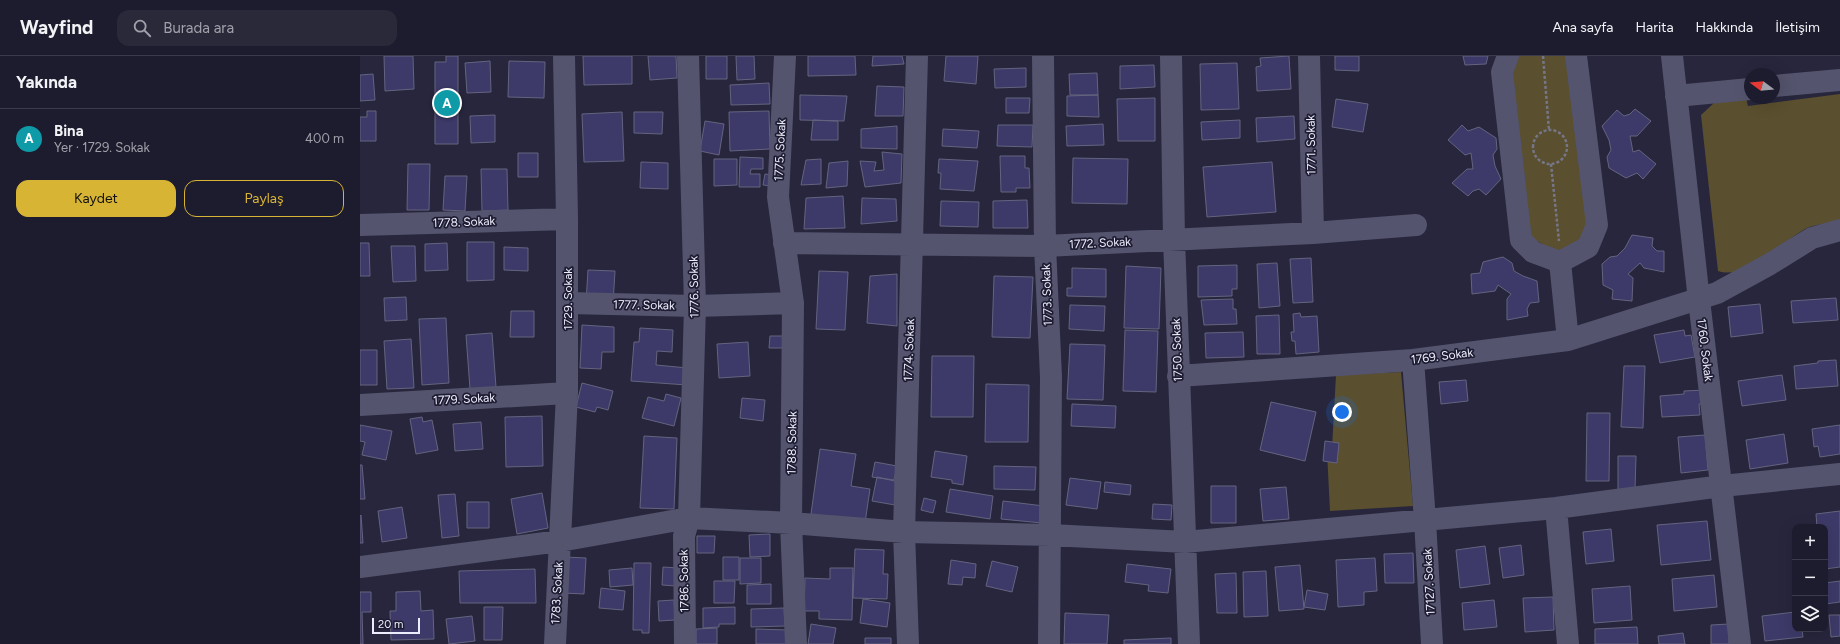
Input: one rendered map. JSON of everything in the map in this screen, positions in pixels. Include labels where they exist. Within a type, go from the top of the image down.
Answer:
[{"type":"street","name":"1729. Sokak","points":[[560,541],[567,393],[568,303],[564,56]]},
{"type":"street","name":"1776. Sokak","points":[[688,56],[695,306],[689,518]]},
{"type":"street","name":"1775. Sokak","points":[[784,243],[778,197],[785,56]]},
{"type":"street","name":"1774. Sokak","points":[[908,644],[904,532],[917,56]]},
{"type":"street","name":"1773. Sokak","points":[[1043,56],[1045,246],[1051,377],[1049,644]]},
{"type":"street","name":"1750. Sokak","points":[[1171,56],[1178,376],[1189,644]]},
{"type":"street","name":"1771. Sokak","points":[[1309,56],[1313,234]]},
{"type":"street","points":[[1508,56],[1502,72],[1521,240],[1533,252],[1560,262],[1588,247],[1598,225],[1576,56]]},
{"type":"street","name":"1760. Sokak","points":[[1672,56],[1699,300],[1740,644]]},
{"type":"street","points":[[1780,85],[1840,80]]},
{"type":"street","points":[[1676,96],[1744,90]]},
{"type":"street","name":"1778. Sokak","points":[[360,225],[567,219]]},
{"type":"street","name":"1772. Sokak","points":[[784,243],[912,246],[1045,246],[1174,239],[1313,234],[1416,225]]},
{"type":"street","name":"1769. Sokak","points":[[1178,376],[1413,360],[1568,340],[1699,300],[1717,293],[1770,264],[1812,238],[1840,230]]},
{"type":"street","name":"1788. Sokak","points":[[784,243],[793,303],[791,523],[796,644]]},
{"type":"street","points":[[1560,262],[1568,340]]},
{"type":"street","name":"1777. Sokak","points":[[568,303],[695,306],[793,303]]},
{"type":"street","name":"17127. Sokak","points":[[1413,360],[1426,520],[1432,644]]},
{"type":"street","name":"1779. Sokak","points":[[360,405],[567,393]]},
{"type":"street","points":[[360,568],[560,541],[689,518],[791,523],[904,532],[1051,535],[1185,542],[1556,508],[1722,486],[1840,474]]},
{"type":"street","points":[[1556,508],[1568,644]]},
{"type":"street","name":"1786. Sokak","points":[[685,644],[684,536],[689,518]]},
{"type":"street","name":"1783. Sokak","points":[[551,644],[560,541]]},
{"type":"path","points":[[1543,56],[1549,130]]},
{"type":"path","points":[[1549,130],[1563,136],[1567,146],[1563,157],[1559,161],[1551,164],[1542,162],[1538,159],[1533,149],[1535,138],[1539,134],[1549,130]]},
{"type":"path","points":[[1551,164],[1560,242],[1560,262]]},
{"type":"shaded area","points":[[1512,56],[1572,56],[1591,224],[1585,241],[1556,252],[1530,237],[1509,70]]},
{"type":"shaded area","points":[[1840,94],[1840,222],[1807,228],[1764,258],[1741,270],[1729,273],[1718,271],[1701,115],[1715,102],[1744,98],[1744,104],[1748,104],[1748,106],[1780,104],[1780,102]]},
{"type":"shaded area","points":[[1401,372],[1413,506],[1330,511],[1327,452],[1332,448],[1336,375]]},
{"type":"building","points":[[384,56],[413,56],[414,89],[385,91]]},
{"type":"building","points":[[446,56],[458,56],[458,144],[435,144],[435,62],[446,62]]},
{"type":"building","points":[[583,56],[632,56],[632,84],[584,85]]},
{"type":"building","points":[[648,56],[676,56],[677,78],[650,80]]},
{"type":"building","points":[[706,56],[727,56],[727,79],[706,79]]},
{"type":"building","points":[[736,56],[754,56],[755,79],[737,80]]},
{"type":"building","points":[[808,56],[855,56],[856,75],[808,76]]},
{"type":"building","points":[[873,56],[902,56],[904,64],[872,66]]},
{"type":"building","points":[[946,56],[978,56],[976,84],[944,81]]},
{"type":"building","points":[[1289,56],[1291,89],[1257,91],[1256,67],[1261,66],[1260,58]]},
{"type":"building","points":[[1335,56],[1359,56],[1359,71],[1335,70]]},
{"type":"building","points":[[1463,56],[1488,56],[1486,64],[1465,65]]},
{"type":"building","points":[[490,61],[491,92],[467,93],[465,63]]},
{"type":"building","points":[[509,61],[545,62],[544,98],[508,97]]},
{"type":"building","points":[[1237,63],[1239,109],[1201,110],[1200,64]]},
{"type":"building","points":[[1154,65],[1155,87],[1120,89],[1120,66]]},
{"type":"building","points":[[1026,68],[1026,87],[995,88],[994,69]]},
{"type":"building","points":[[1097,73],[1098,95],[1070,95],[1069,74]]},
{"type":"building","points":[[373,74],[375,100],[360,101],[360,75]]},
{"type":"building","points":[[769,83],[770,104],[731,105],[730,85]]},
{"type":"building","points":[[877,86],[904,87],[903,116],[875,116]]},
{"type":"building","points":[[800,95],[847,96],[844,121],[800,120]]},
{"type":"building","points":[[1098,95],[1099,117],[1067,116],[1067,96]]},
{"type":"building","points":[[1006,98],[1030,98],[1029,113],[1006,113]]},
{"type":"building","points":[[1155,98],[1155,141],[1118,141],[1117,99]]},
{"type":"building","points":[[1336,99],[1368,104],[1363,132],[1332,127]]},
{"type":"building","points":[[1635,109],[1651,121],[1637,136],[1630,136],[1633,152],[1639,150],[1656,164],[1643,179],[1637,173],[1626,178],[1609,168],[1607,157],[1611,150],[1609,140],[1602,126],[1617,110],[1624,116],[1630,114]]},
{"type":"building","points":[[367,111],[376,111],[376,141],[360,141],[360,117],[367,117]]},
{"type":"building","points":[[769,111],[770,149],[730,151],[729,112]]},
{"type":"building","points":[[622,112],[624,161],[584,162],[582,114]]},
{"type":"building","points":[[634,112],[663,112],[662,134],[634,133]]},
{"type":"building","points":[[495,115],[495,142],[471,143],[470,116]]},
{"type":"building","points":[[1294,116],[1295,139],[1257,142],[1256,118]]},
{"type":"building","points":[[813,120],[838,121],[838,140],[811,140]]},
{"type":"building","points":[[1240,120],[1240,138],[1202,140],[1201,122]]},
{"type":"building","points":[[705,121],[724,124],[719,155],[700,151]]},
{"type":"building","points":[[1103,124],[1104,145],[1067,146],[1066,126]]},
{"type":"building","points":[[998,125],[1033,125],[1032,147],[997,146]]},
{"type":"building","points":[[1462,125],[1468,131],[1479,127],[1496,138],[1497,149],[1493,155],[1495,166],[1501,179],[1486,195],[1479,189],[1473,191],[1468,196],[1452,183],[1467,169],[1473,169],[1471,153],[1465,155],[1448,140]]},
{"type":"building","points":[[897,126],[897,149],[861,148],[861,129]]},
{"type":"building","points":[[943,129],[979,131],[977,148],[942,146]]},
{"type":"building","points":[[882,152],[902,154],[901,183],[865,187],[860,161],[876,162],[874,171],[884,170]]},
{"type":"building","points":[[518,153],[538,153],[538,177],[518,177]]},
{"type":"building","points":[[1000,156],[1025,156],[1025,168],[1029,168],[1030,188],[1016,188],[1016,192],[1001,192]]},
{"type":"building","points":[[740,157],[763,158],[763,169],[751,169],[750,174],[760,174],[760,187],[739,187]]},
{"type":"building","points":[[1073,158],[1128,159],[1127,204],[1072,203]]},
{"type":"building","points":[[714,159],[737,159],[737,185],[714,186]]},
{"type":"building","points":[[821,159],[821,184],[801,185],[806,160]]},
{"type":"building","points":[[939,159],[978,161],[974,191],[940,189],[941,173],[938,173]]},
{"type":"building","points":[[848,161],[847,186],[826,188],[829,163]]},
{"type":"building","points":[[641,162],[668,163],[668,189],[640,188]]},
{"type":"building","points":[[1272,162],[1276,212],[1207,217],[1203,167]]},
{"type":"building","points":[[408,164],[430,164],[429,210],[407,210]]},
{"type":"building","points":[[481,169],[507,169],[508,210],[482,211]]},
{"type":"building","points":[[765,174],[772,175],[771,186],[763,185]]},
{"type":"building","points":[[445,176],[467,176],[465,211],[443,210]]},
{"type":"building","points":[[843,196],[845,228],[804,229],[806,198]]},
{"type":"building","points":[[862,198],[896,199],[897,221],[861,224]]},
{"type":"building","points":[[1027,200],[1028,228],[993,228],[993,201]]},
{"type":"building","points":[[941,201],[979,202],[978,227],[940,226]]},
{"type":"building","points":[[1632,235],[1653,238],[1652,246],[1657,251],[1664,251],[1664,272],[1644,268],[1640,263],[1628,274],[1633,278],[1632,301],[1612,299],[1613,290],[1603,285],[1602,264],[1610,257],[1617,256],[1625,248]]},
{"type":"building","points":[[467,242],[494,242],[494,280],[467,281]]},
{"type":"building","points":[[360,243],[369,243],[370,276],[360,276]]},
{"type":"building","points":[[447,243],[448,270],[425,271],[425,244]]},
{"type":"building","points":[[391,246],[415,246],[416,281],[393,282]]},
{"type":"building","points":[[504,247],[528,248],[528,271],[504,270]]},
{"type":"building","points":[[1503,257],[1512,263],[1514,271],[1537,281],[1539,302],[1530,303],[1527,309],[1528,316],[1507,320],[1507,299],[1511,294],[1498,285],[1495,291],[1472,294],[1471,274],[1480,273],[1483,262]]},
{"type":"building","points":[[1311,258],[1313,302],[1293,303],[1290,259]]},
{"type":"building","points":[[1277,263],[1280,306],[1259,308],[1257,264]]},
{"type":"building","points":[[1237,265],[1237,289],[1232,289],[1232,296],[1198,297],[1198,266]]},
{"type":"building","points":[[1126,266],[1161,268],[1159,329],[1124,328]]},
{"type":"building","points":[[1072,268],[1106,269],[1106,297],[1067,296],[1067,288],[1072,288]]},
{"type":"building","points":[[588,270],[615,271],[613,304],[586,302]]},
{"type":"building","points":[[819,271],[848,272],[845,330],[816,329]]},
{"type":"building","points":[[897,274],[897,326],[867,323],[870,276]]},
{"type":"building","points":[[994,276],[1033,277],[1030,338],[992,337]]},
{"type":"building","points":[[406,297],[407,320],[385,321],[384,298]]},
{"type":"building","points":[[1836,298],[1838,320],[1793,323],[1791,301]]},
{"type":"building","points":[[1233,299],[1233,309],[1236,309],[1237,324],[1204,325],[1201,300]]},
{"type":"building","points":[[1760,304],[1763,333],[1731,337],[1728,307]]},
{"type":"building","points":[[1070,305],[1105,306],[1104,331],[1069,329]]},
{"type":"building","points":[[511,311],[534,311],[534,337],[510,337]]},
{"type":"building","points":[[1300,313],[1301,317],[1317,316],[1319,352],[1296,354],[1295,341],[1292,341],[1291,332],[1294,332],[1293,314]]},
{"type":"building","points":[[1279,315],[1280,354],[1257,354],[1256,316]]},
{"type":"building","points":[[446,318],[449,383],[422,385],[419,319]]},
{"type":"building","points":[[582,325],[614,327],[614,352],[602,352],[601,369],[580,368]]},
{"type":"building","points":[[640,328],[673,330],[672,352],[657,351],[656,365],[688,368],[687,385],[631,381],[634,342],[639,342]]},
{"type":"building","points":[[1125,330],[1158,331],[1156,392],[1123,391]]},
{"type":"building","points":[[1684,330],[1685,336],[1691,335],[1695,357],[1660,363],[1654,335]]},
{"type":"building","points":[[1243,332],[1244,357],[1206,358],[1205,333]]},
{"type":"building","points":[[492,333],[496,387],[470,389],[466,335]]},
{"type":"building","points":[[770,336],[786,336],[785,348],[769,348]]},
{"type":"building","points":[[411,339],[414,388],[387,389],[384,341]]},
{"type":"building","points":[[748,342],[750,376],[719,378],[717,344]]},
{"type":"building","points":[[1070,344],[1105,345],[1103,400],[1067,399]]},
{"type":"building","points":[[360,350],[377,350],[377,385],[360,385]]},
{"type":"building","points":[[932,356],[974,356],[973,417],[931,417]]},
{"type":"building","points":[[1836,360],[1838,386],[1796,389],[1794,366],[1818,363],[1818,361]]},
{"type":"building","points":[[1624,366],[1645,366],[1643,428],[1621,427]]},
{"type":"building","points":[[1782,375],[1786,400],[1742,406],[1738,381]]},
{"type":"building","points":[[1466,380],[1468,401],[1441,404],[1439,382]]},
{"type":"building","points":[[582,383],[613,391],[608,410],[597,407],[595,412],[576,407]]},
{"type":"building","points":[[986,384],[1029,385],[1028,442],[985,442]]},
{"type":"building","points":[[1705,390],[1706,404],[1699,404],[1700,415],[1662,417],[1660,396],[1684,394],[1684,391]]},
{"type":"building","points":[[666,394],[681,398],[674,426],[642,418],[648,397],[664,401]]},
{"type":"building","points":[[742,398],[765,400],[763,421],[740,418]]},
{"type":"building","points":[[1271,402],[1316,412],[1305,461],[1260,450]]},
{"type":"building","points":[[1072,404],[1116,406],[1115,428],[1071,426]]},
{"type":"building","points":[[1587,413],[1610,413],[1609,481],[1586,481]]},
{"type":"building","points":[[542,416],[543,466],[506,467],[505,417]]},
{"type":"building","points":[[422,417],[423,422],[432,420],[438,450],[416,454],[410,419]]},
{"type":"building","points":[[481,422],[483,449],[455,451],[453,424]]},
{"type":"building","points":[[360,425],[392,431],[386,460],[362,455],[365,442],[360,441]]},
{"type":"building","points":[[1840,425],[1840,454],[1820,457],[1818,446],[1814,447],[1812,429]]},
{"type":"building","points":[[1784,434],[1788,463],[1750,469],[1746,440]]},
{"type":"building","points":[[1705,435],[1708,470],[1681,473],[1678,437]]},
{"type":"building","points":[[644,436],[677,438],[674,509],[640,508]]},
{"type":"building","points":[[1325,441],[1339,443],[1337,463],[1323,461]]},
{"type":"building","points":[[820,449],[856,454],[851,486],[870,489],[865,523],[811,514]]},
{"type":"building","points":[[935,451],[967,456],[963,485],[952,483],[952,480],[931,477]]},
{"type":"building","points":[[1618,456],[1636,456],[1635,490],[1618,490]]},
{"type":"building","points":[[875,462],[897,466],[894,480],[872,477]]},
{"type":"building","points":[[360,465],[362,465],[365,499],[360,499]]},
{"type":"building","points":[[994,466],[1036,467],[1035,490],[994,489]]},
{"type":"building","points":[[877,477],[899,482],[895,505],[872,501]]},
{"type":"building","points":[[1070,478],[1101,482],[1097,509],[1066,505]]},
{"type":"building","points":[[1105,482],[1131,485],[1130,495],[1104,492]]},
{"type":"building","points":[[1211,486],[1236,486],[1236,523],[1211,523]]},
{"type":"building","points":[[1286,487],[1289,519],[1263,521],[1260,489]]},
{"type":"building","points":[[950,489],[993,496],[990,519],[946,512]]},
{"type":"building","points":[[542,493],[548,528],[517,534],[511,499]]},
{"type":"building","points":[[455,494],[459,536],[442,538],[438,495]]},
{"type":"building","points":[[924,498],[936,501],[933,513],[921,510]]},
{"type":"building","points":[[1003,501],[1044,506],[1042,523],[1001,519]]},
{"type":"building","points":[[467,502],[489,502],[489,528],[467,528]]},
{"type":"building","points":[[1153,504],[1172,505],[1171,520],[1152,519]]},
{"type":"building","points":[[402,507],[407,538],[382,542],[378,511]]},
{"type":"building","points":[[1840,511],[1840,567],[1828,569],[1828,524],[1817,524],[1816,514]]},
{"type":"building","points":[[361,515],[363,543],[360,543]]},
{"type":"building","points":[[1707,521],[1711,560],[1661,565],[1657,525]]},
{"type":"building","points":[[1611,529],[1614,561],[1586,564],[1583,532]]},
{"type":"building","points":[[770,534],[770,556],[750,557],[749,535]]},
{"type":"building","points":[[697,536],[715,536],[714,553],[697,553]]},
{"type":"building","points":[[1521,545],[1524,575],[1503,578],[1499,548]]},
{"type":"building","points":[[1485,546],[1490,584],[1460,588],[1456,550]]},
{"type":"building","points":[[855,549],[884,550],[883,574],[888,574],[887,599],[853,598]]},
{"type":"building","points":[[1413,553],[1414,583],[1385,583],[1384,554]]},
{"type":"building","points":[[565,557],[586,558],[584,594],[563,593]]},
{"type":"building","points":[[723,557],[739,557],[739,580],[723,580]]},
{"type":"building","points":[[740,558],[761,558],[761,583],[740,584]]},
{"type":"building","points":[[1375,558],[1377,591],[1364,592],[1364,605],[1338,607],[1336,560]]},
{"type":"building","points":[[951,560],[976,564],[975,578],[963,577],[962,585],[948,584]]},
{"type":"building","points":[[992,561],[1018,567],[1012,592],[986,586]]},
{"type":"building","points":[[634,563],[651,563],[649,633],[642,633],[642,630],[633,630]]},
{"type":"building","points":[[1127,564],[1171,569],[1168,593],[1148,591],[1149,585],[1125,582]]},
{"type":"building","points":[[1300,565],[1304,609],[1279,611],[1275,567]]},
{"type":"building","points":[[663,567],[678,568],[676,586],[662,585]]},
{"type":"building","points":[[632,568],[633,585],[610,587],[609,570]]},
{"type":"building","points":[[830,568],[853,568],[852,620],[819,619],[819,611],[804,611],[805,578],[830,579]]},
{"type":"building","points":[[535,569],[536,603],[460,603],[459,571]]},
{"type":"building","points":[[1266,571],[1268,616],[1244,617],[1243,572]]},
{"type":"building","points":[[1236,573],[1237,613],[1217,613],[1215,574]]},
{"type":"building","points":[[1714,575],[1717,607],[1674,611],[1672,579]]},
{"type":"building","points":[[714,581],[735,581],[734,603],[714,603]]},
{"type":"building","points":[[1840,581],[1840,602],[1828,604],[1828,583]]},
{"type":"building","points":[[771,584],[771,604],[747,604],[747,585]]},
{"type":"building","points":[[1630,586],[1632,620],[1594,623],[1592,589]]},
{"type":"building","points":[[601,588],[625,591],[623,610],[599,608]]},
{"type":"building","points":[[1307,590],[1328,594],[1325,610],[1304,607]]},
{"type":"building","points":[[420,591],[421,611],[433,610],[434,639],[391,640],[390,611],[396,611],[396,592]]},
{"type":"building","points":[[360,592],[371,592],[371,612],[362,612],[363,644],[360,644]]},
{"type":"building","points":[[1553,597],[1554,630],[1525,632],[1523,598]]},
{"type":"building","points":[[863,599],[890,603],[887,627],[860,623]]},
{"type":"building","points":[[674,600],[675,620],[659,621],[658,601]]},
{"type":"building","points":[[1494,600],[1497,627],[1464,630],[1462,603]]},
{"type":"building","points":[[484,607],[503,607],[502,640],[484,640]]},
{"type":"building","points":[[735,607],[735,624],[719,624],[719,627],[703,628],[703,608]]},
{"type":"building","points":[[784,608],[785,626],[751,627],[751,609]]},
{"type":"building","points":[[1792,612],[1792,632],[1802,632],[1803,637],[1765,641],[1762,616]]},
{"type":"building","points":[[1065,613],[1109,615],[1107,644],[1064,644]]},
{"type":"building","points":[[1829,615],[1840,615],[1840,636],[1831,637]]},
{"type":"building","points":[[472,616],[475,641],[449,644],[446,619]]},
{"type":"building","points":[[811,624],[836,628],[833,644],[808,644]]},
{"type":"building","points":[[1729,624],[1729,644],[1711,644],[1711,625]]},
{"type":"building","points":[[1637,627],[1638,644],[1595,644],[1595,629]]},
{"type":"building","points":[[717,628],[717,644],[696,644],[696,629]]},
{"type":"building","points":[[756,629],[787,630],[787,644],[756,644]]},
{"type":"building","points":[[1683,633],[1685,644],[1659,644],[1658,636]]},
{"type":"building","points":[[865,638],[891,638],[891,644],[865,644]]},
{"type":"building","points":[[1171,638],[1171,644],[1124,644],[1124,640]]},
{"type":"place","name":"Bina","points":[[447,103]]}]
